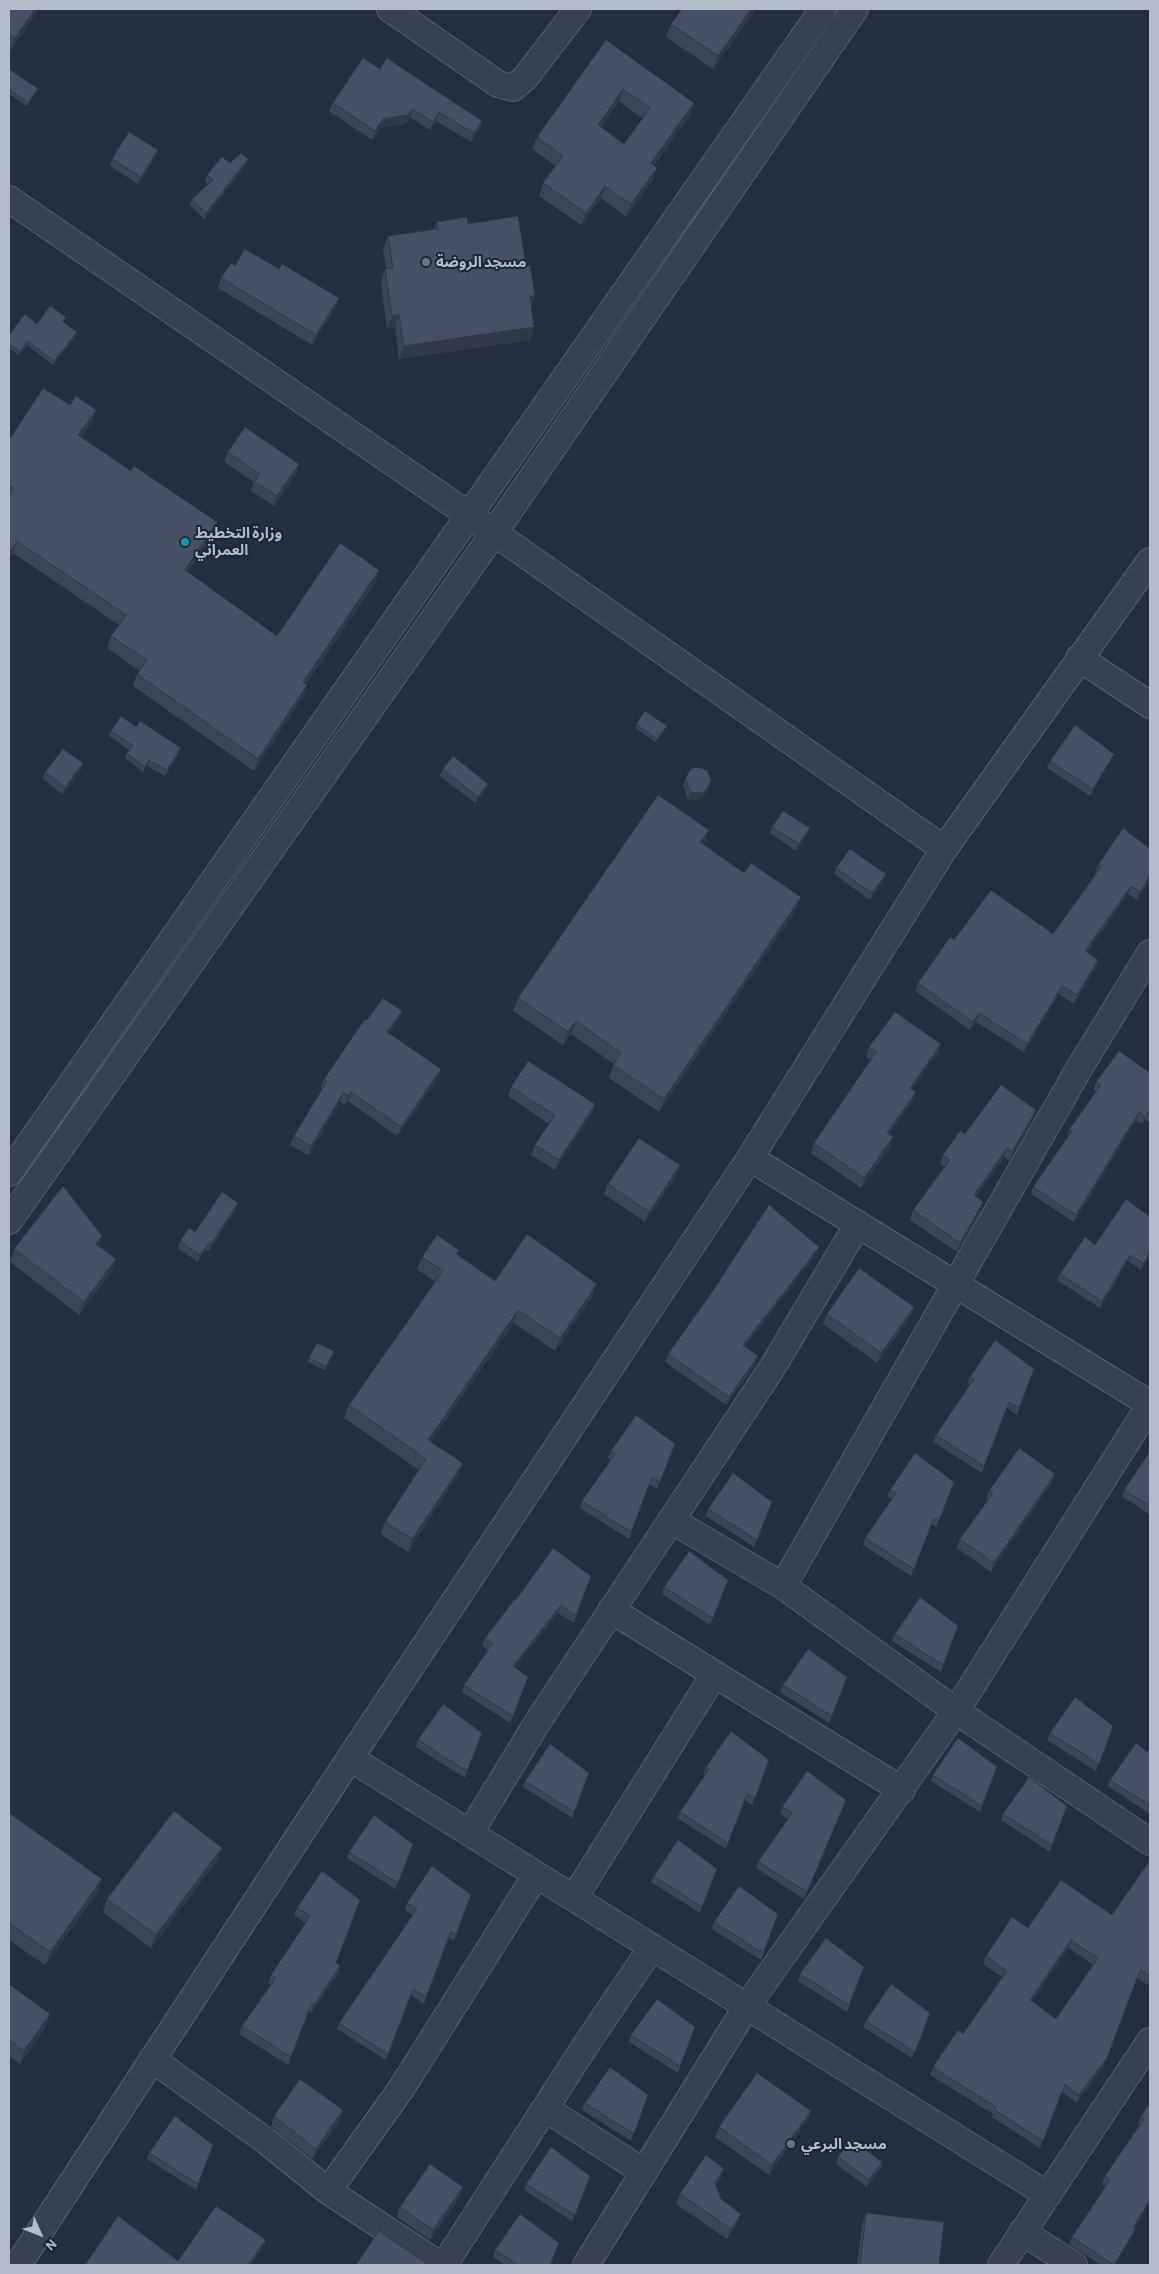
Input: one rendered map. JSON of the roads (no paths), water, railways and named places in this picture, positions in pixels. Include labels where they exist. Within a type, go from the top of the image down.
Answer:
[{"type":"street","points":[[390,9],[498,84],[513,88],[525,78],[578,9]]},
{"type":"street","points":[[9,1173],[823,9]]},
{"type":"street","points":[[9,1220],[494,533],[855,9]]},
{"type":"street","points":[[10,202],[469,515],[944,849]]},
{"type":"street","points":[[18,2265],[350,1758],[750,1158],[944,849],[1150,561]]},
{"type":"street","points":[[1079,658],[1150,705]]},
{"type":"street","points":[[783,1586],[958,1284],[1080,1067],[1150,953]]},
{"type":"street","points":[[586,2265],[747,2006],[902,1790],[956,1711],[1150,1404],[958,1284],[750,1158]]},
{"type":"street","points":[[470,1833],[537,1723],[772,1368],[858,1224]]},
{"type":"street","points":[[670,1520],[783,1586],[956,1711],[1150,1842]]},
{"type":"street","points":[[611,1610],[902,1790]]},
{"type":"street","points":[[574,1898],[714,1675]]},
{"type":"street","points":[[350,1758],[1048,2195]]},
{"type":"street","points":[[328,2191],[401,2089],[536,1875]]},
{"type":"street","points":[[444,2265],[589,2040],[652,1947]]},
{"type":"street","points":[[1001,2265],[1150,2041]]},
{"type":"street","points":[[152,2059],[259,2136],[328,2191],[440,2265]]},
{"type":"street","points":[[546,2109],[644,2172]]},
{"type":"street","points":[[1022,2232],[1074,2265]]},
{"type":"place","name":"مسجد الروضة","points":[[426,262]]},
{"type":"place","name":"وزارة التخطيط العمراني","points":[[185,542]]},
{"type":"place","name":"مسجد البرعي","points":[[791,2144]]}]
